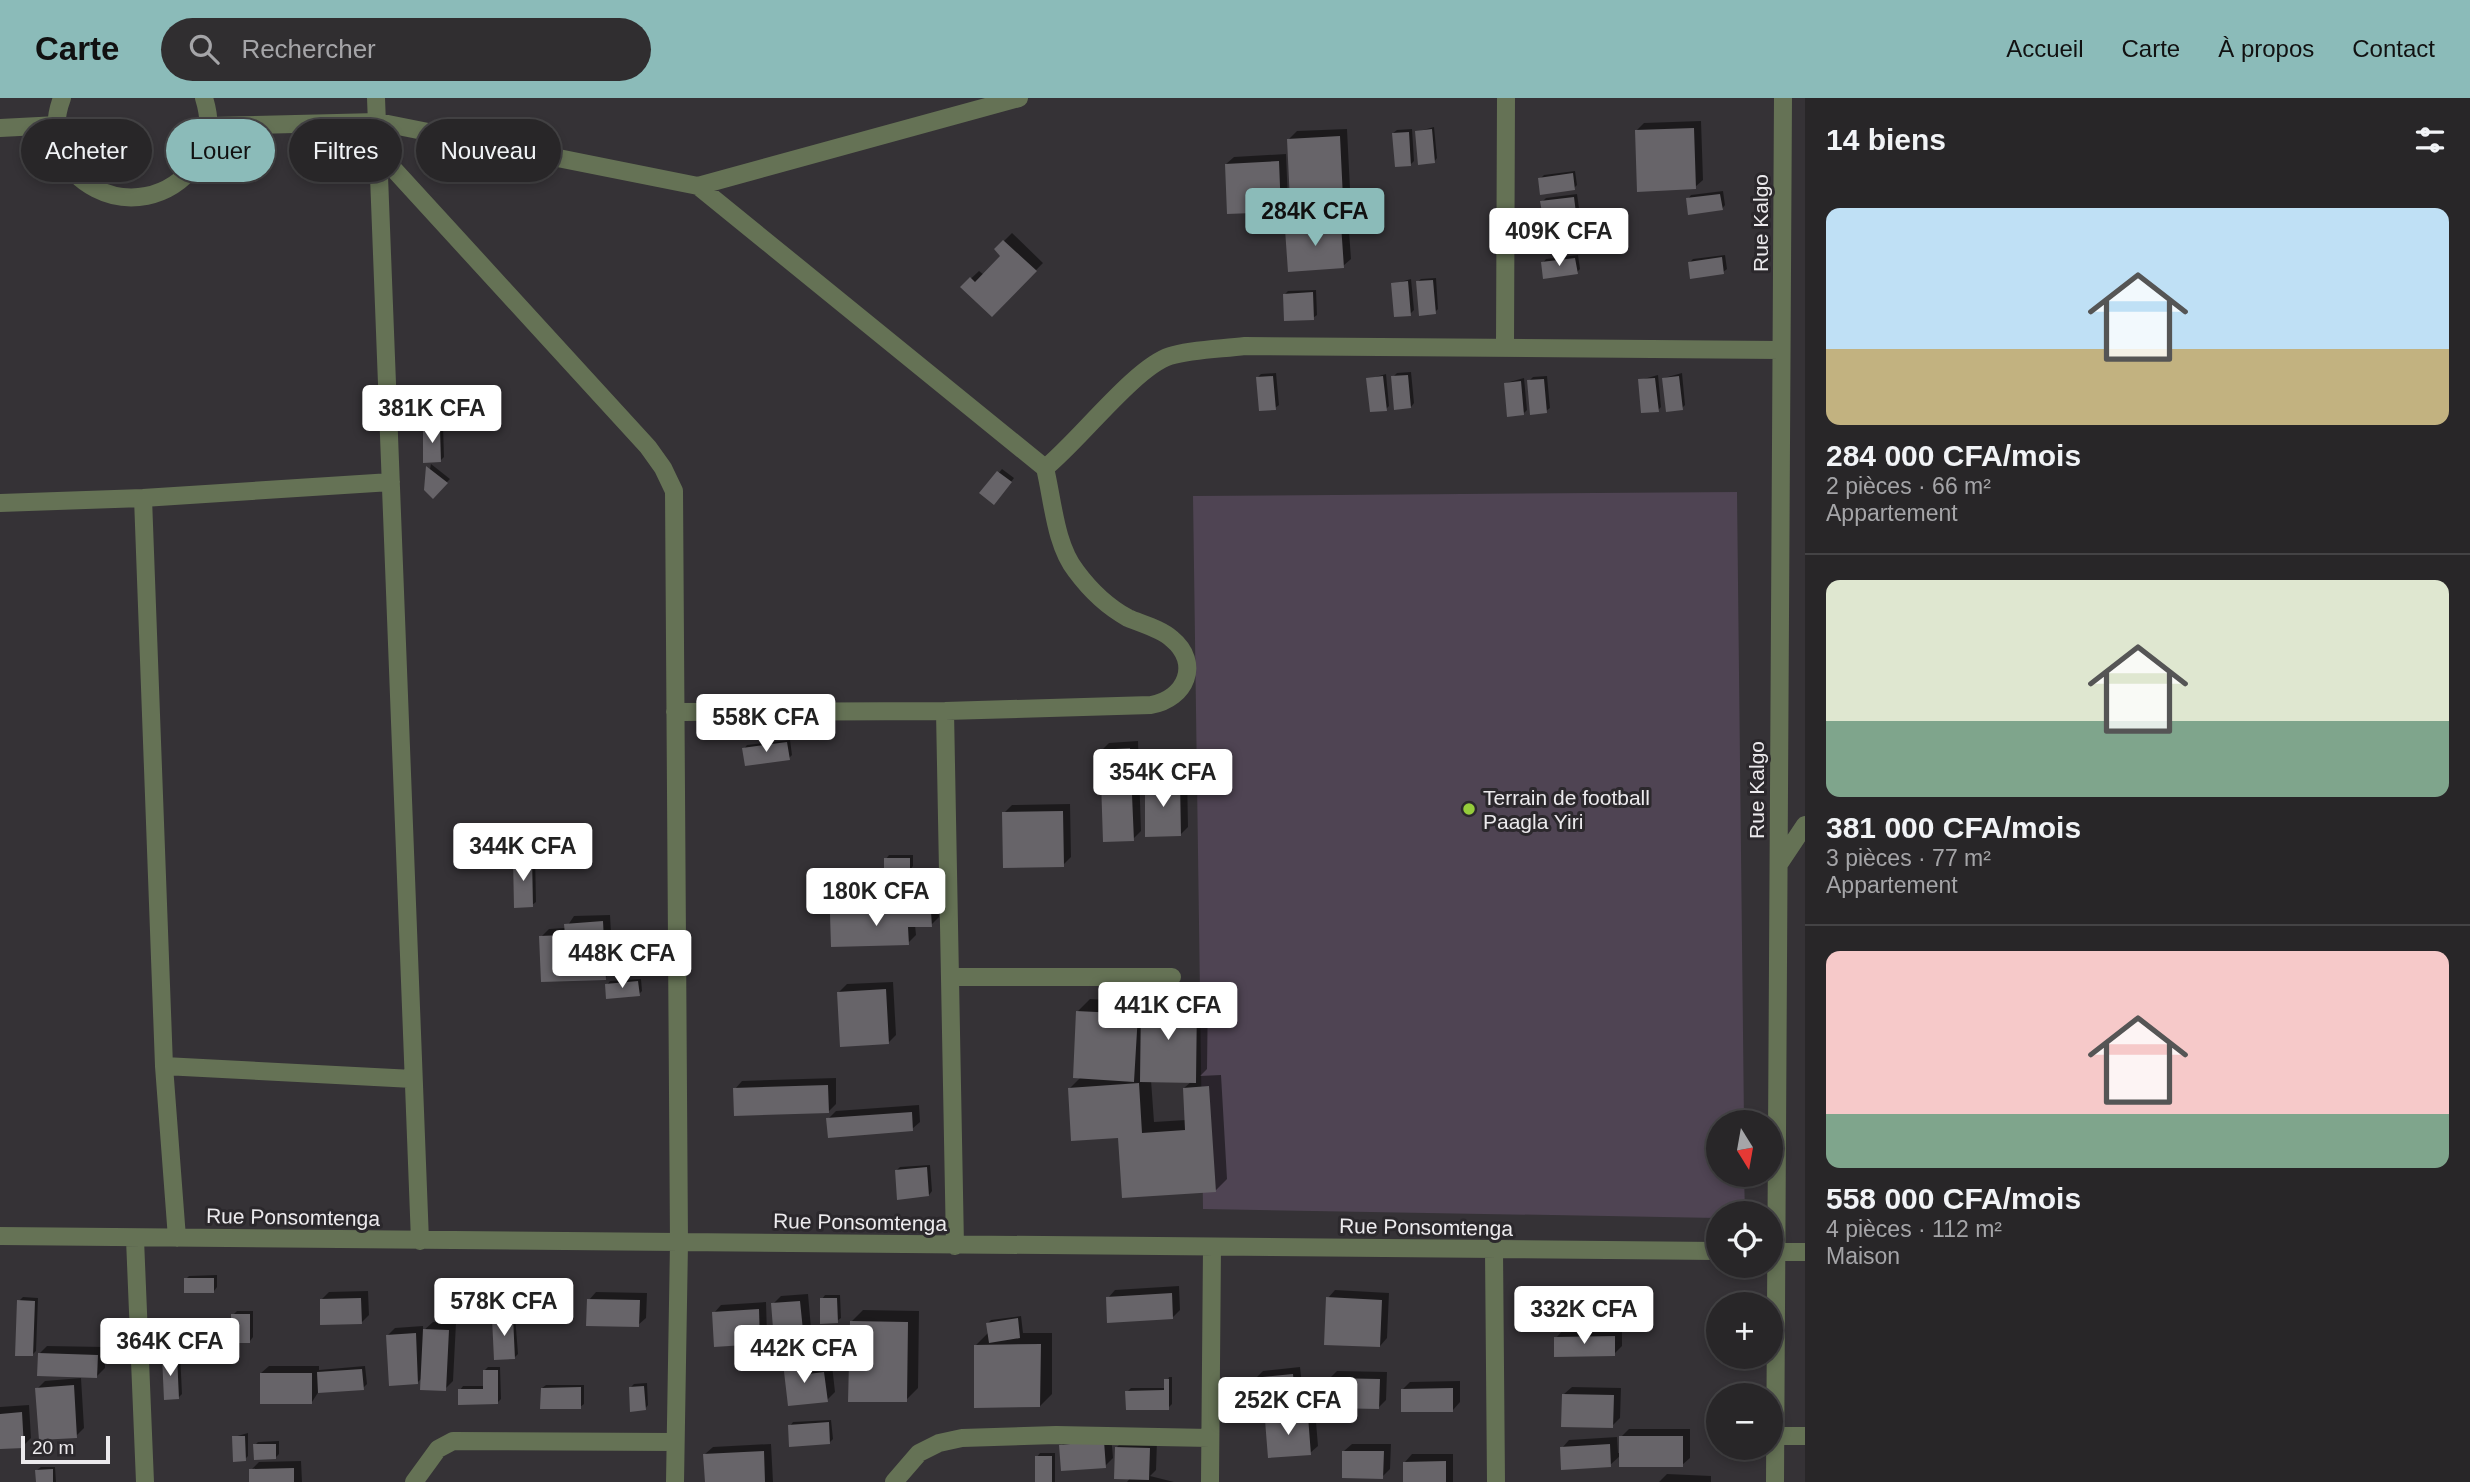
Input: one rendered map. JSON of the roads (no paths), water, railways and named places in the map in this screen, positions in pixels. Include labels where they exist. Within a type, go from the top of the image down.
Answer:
[{"type":"street","points":[[59,119],[62,98]]},
{"type":"street","points":[[204,98],[208,119]]},
{"type":"street","points":[[376,98],[377,119]]},
{"type":"street","points":[[402,127],[698,186],[1019,98]]},
{"type":"street","points":[[1505,346],[1506,98]]},
{"type":"street","name":"Rue Kalgo","points":[[1775,1201],[1783,98]]},
{"type":"street","points":[[0,128],[21,127]]},
{"type":"street","points":[[402,179],[663,468],[674,491],[679,1243],[675,1482]]},
{"type":"street","points":[[85,182],[110,196],[137,199],[156,195],[181,182]]},
{"type":"street","points":[[379,182],[420,1241]]},
{"type":"street","points":[[675,712],[945,711],[1151,705],[1166,703],[1184,687],[1187,663],[1181,648],[1170,637],[1126,616],[1098,597],[1075,570],[1063,548],[1045,468],[698,186]]},
{"type":"street","points":[[1045,468],[1066,451],[1144,370],[1168,356],[1245,346],[1782,350]]},
{"type":"street","points":[[0,503],[143,498],[391,482]]},
{"type":"street","points":[[143,498],[164,1066],[177,1238]]},
{"type":"street","points":[[945,711],[955,1246]]},
{"type":"street","points":[[1779,863],[1805,825]]},
{"type":"street","points":[[950,977],[1171,978]]},
{"type":"street","points":[[164,1066],[413,1079]]},
{"type":"street","name":"Rue Ponsomtenga","points":[[0,1236],[1706,1251]]},
{"type":"street","points":[[135,1239],[145,1482]]},
{"type":"street","points":[[1210,1482],[1212,1247]]},
{"type":"street","points":[[1494,1251],[1496,1482]]},
{"type":"street","points":[[1783,1252],[1805,1252]]},
{"type":"street","name":"Rue Kalgo","points":[[1774,1278],[1775,1383]]},
{"type":"street","points":[[894,1482],[919,1453],[939,1443],[962,1438],[1056,1435],[1210,1438]]},
{"type":"street","points":[[1783,1436],[1805,1436]]},
{"type":"street","points":[[414,1482],[438,1450],[453,1441],[675,1442]]},
{"type":"street","name":"Rue Kalgo","points":[[1775,1460],[1775,1482]]},
{"type":"place","name":"Terrain de football Paagla Yiri","points":[[1469,809]]}]
